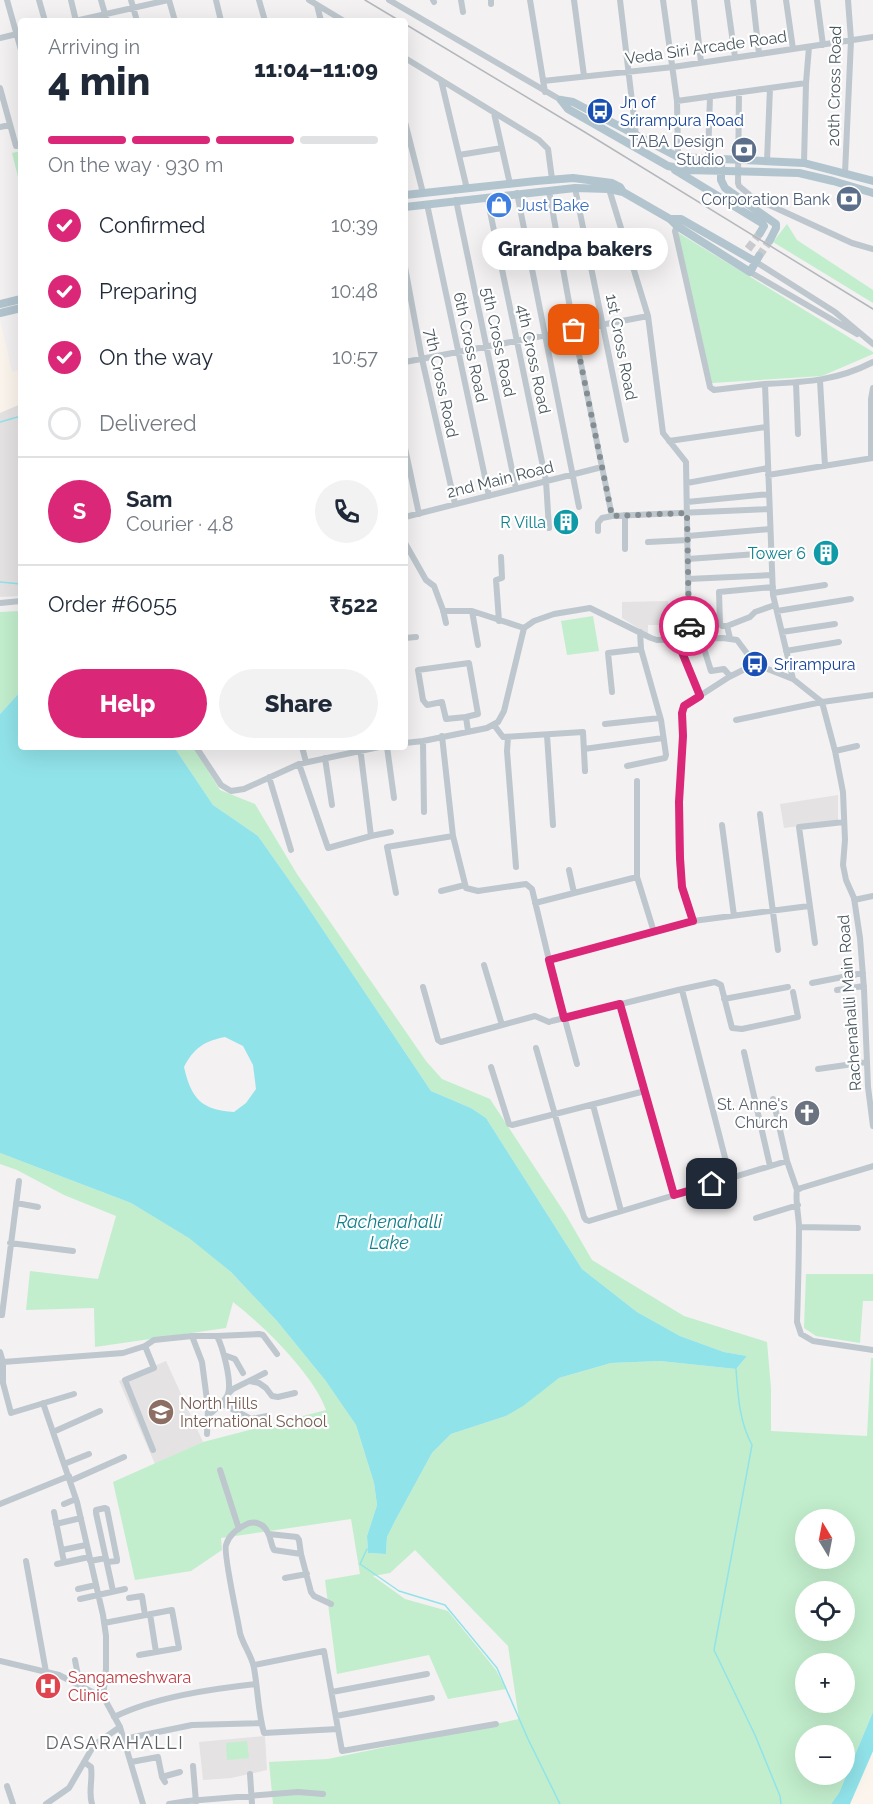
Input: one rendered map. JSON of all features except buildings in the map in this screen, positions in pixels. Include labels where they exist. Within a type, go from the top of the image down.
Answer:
[{"type":"main road","points":[[561,100],[678,157],[804,163],[873,181]]},
{"type":"main road","points":[[571,105],[762,223],[764,226],[760,233]]},
{"type":"main road","points":[[721,159],[721,180],[725,188],[776,224],[770,240]]},
{"type":"main road","points":[[668,166],[688,170],[799,173],[873,193]]},
{"type":"main road","points":[[408,195],[573,178],[620,188],[623,192],[670,219],[679,222],[746,252],[757,259],[750,272],[679,222]]},
{"type":"main road","points":[[549,191],[552,179]]},
{"type":"main road","points":[[408,207],[517,193],[611,186]]},
{"type":"main road","points":[[737,264],[746,252]]},
{"type":"main road","points":[[0,303],[18,300]]},
{"type":"main road","points":[[0,313],[18,309]]},
{"type":"street","points":[[7,0],[18,31]]},
{"type":"street","points":[[39,0],[44,18]]},
{"type":"street","points":[[71,0],[75,18]]},
{"type":"street","points":[[101,0],[106,18],[168,0],[174,18]]},
{"type":"street","points":[[131,0],[136,18]]},
{"type":"street","points":[[216,0],[220,18]]},
{"type":"street","points":[[259,0],[264,18]]},
{"type":"street","points":[[309,0],[339,18]]},
{"type":"street","points":[[389,0],[561,100]]},
{"type":"street","points":[[460,0],[463,12]]},
{"type":"street","points":[[530,0],[545,92]]},
{"type":"street","points":[[574,0],[584,76]]},
{"type":"street","points":[[620,0],[636,135]]},
{"type":"street","points":[[663,0],[677,101],[678,157]]},
{"type":"street","points":[[694,0],[701,62]]},
{"type":"street","points":[[728,0],[735,57]]},
{"type":"street","points":[[753,0],[759,54]]},
{"type":"street","points":[[786,0],[793,49]]},
{"type":"street","points":[[817,0],[823,45]]},
{"type":"street","name":"20th Cross Road","points":[[845,173],[851,40],[848,0]]},
{"type":"street","points":[[317,5],[320,18]]},
{"type":"street","points":[[0,38],[18,34]]},
{"type":"street","name":"Veda Siri Arcade Road","points":[[543,81],[673,67],[873,37]]},
{"type":"street","points":[[804,163],[809,47]]},
{"type":"street","points":[[408,60],[539,140],[548,149],[552,179]]},
{"type":"street","points":[[441,80],[467,189]]},
{"type":"street","points":[[677,101],[806,83]]},
{"type":"street","points":[[0,88],[10,125],[18,144]]},
{"type":"street","points":[[767,161],[770,88]]},
{"type":"street","points":[[739,92],[739,186],[752,197],[852,243],[873,249]]},
{"type":"street","points":[[708,158],[710,96]]},
{"type":"street","points":[[494,113],[510,184]]},
{"type":"street","points":[[0,128],[10,125]]},
{"type":"street","points":[[408,134],[423,193]]},
{"type":"street","points":[[459,155],[502,148]]},
{"type":"street","points":[[611,186],[648,316],[663,433],[686,462],[689,639]]},
{"type":"street","name":"1st Cross Road","points":[[575,188],[626,440]]},
{"type":"street","points":[[549,191],[574,330],[612,516]]},
{"type":"street","points":[[517,193],[579,507]]},
{"type":"street","name":"4th Cross Road","points":[[487,197],[546,481],[549,528]]},
{"type":"street","name":"5th Cross Road","points":[[456,200],[516,489]]},
{"type":"street","name":"6th Cross Road","points":[[428,204],[489,496]]},
{"type":"street","points":[[679,222],[675,231],[710,387],[714,390],[820,381],[854,372],[873,362]]},
{"type":"street","points":[[757,259],[835,312],[871,342]]},
{"type":"street","points":[[750,272],[871,342]]},
{"type":"street","name":"7th Cross Road","points":[[408,283],[422,359],[455,504]]},
{"type":"street","points":[[408,361],[648,316]]},
{"type":"street","points":[[820,381],[825,466]]},
{"type":"street","points":[[796,383],[798,434]]},
{"type":"street","points":[[765,384],[773,590],[793,679]]},
{"type":"street","points":[[687,483],[872,458],[871,399],[873,388]]},
{"type":"street","points":[[669,441],[766,427]]},
{"type":"street","points":[[408,463],[418,513]]},
{"type":"street","name":"2nd Main Road","points":[[408,516],[602,467]]},
{"type":"street","points":[[687,502],[769,494]]},
{"type":"street","points":[[598,531],[598,523],[602,518],[612,516],[770,508]]},
{"type":"street","points":[[625,515],[626,549]]},
{"type":"street","points":[[648,542],[770,529]]},
{"type":"street","points":[[408,548],[426,580],[434,586],[446,623]]},
{"type":"street","points":[[688,559],[772,553]]},
{"type":"street","points":[[499,621],[496,580],[502,579],[501,557]]},
{"type":"street","points":[[688,579],[772,575]]},
{"type":"street","points":[[825,585],[719,592],[720,624],[728,626],[750,617],[755,612],[851,599]]},
{"type":"street","points":[[0,603],[18,601]]},
{"type":"street","points":[[408,742],[465,732],[498,722],[504,711],[524,628],[534,621],[554,614],[590,608],[657,640],[730,638],[737,640],[755,663],[793,679],[822,702]]},
{"type":"street","points":[[443,611],[472,611],[524,628]]},
{"type":"street","points":[[472,611],[478,645]]},
{"type":"street","points":[[782,632],[835,624]]},
{"type":"street","points":[[728,626],[730,638]]},
{"type":"street","points":[[627,766],[665,758],[666,755],[660,718],[641,649],[640,632]]},
{"type":"street","points":[[408,638],[416,637]]},
{"type":"street","points":[[701,639],[711,671],[724,669],[730,676]]},
{"type":"street","points":[[677,640],[700,696]]},
{"type":"street","points":[[786,651],[839,642]]},
{"type":"street","points":[[612,692],[608,653],[641,649]]},
{"type":"street","points":[[469,663],[478,714],[463,717],[446,719],[442,702],[427,705],[423,700],[418,670],[469,663]]},
{"type":"street","points":[[693,921],[682,887],[680,858],[682,713],[684,706],[730,676],[755,663]]},
{"type":"street","points":[[736,720],[822,702],[873,695]]},
{"type":"street","name":"Rachenahalli Main Road","points":[[822,702],[843,792],[844,873],[854,900],[863,973],[867,1062],[873,1126]]},
{"type":"street","points":[[463,717],[465,732]]},
{"type":"street","points":[[605,724],[660,718]]},
{"type":"street","points":[[490,726],[503,737],[583,732],[585,771]]},
{"type":"street","points":[[547,735],[553,825]]},
{"type":"street","points":[[442,736],[453,836],[466,888],[478,891],[526,884],[532,889],[577,1064]]},
{"type":"street","points":[[508,737],[507,751],[516,867]]},
{"type":"street","points":[[584,749],[663,738]]},
{"type":"street","points":[[423,741],[424,812]]},
{"type":"street","points":[[835,751],[857,746]]},
{"type":"street","points":[[198,750],[221,785],[231,791],[244,789],[303,763],[357,750]]},
{"type":"street","points":[[302,750],[303,763],[328,848],[391,832]]},
{"type":"street","points":[[332,750],[334,756]]},
{"type":"street","points":[[361,750],[371,836]]},
{"type":"street","points":[[387,750],[394,798]]},
{"type":"street","points":[[325,758],[332,805]]},
{"type":"street","points":[[269,777],[291,850]]},
{"type":"street","points":[[637,781],[637,877],[654,932]]},
{"type":"street","points":[[760,814],[778,950]]},
{"type":"street","points":[[814,943],[799,827],[844,822]]},
{"type":"street","points":[[722,825],[734,916]]},
{"type":"street","points":[[396,893],[387,847],[453,836]]},
{"type":"street","points":[[569,870],[574,893]]},
{"type":"street","points":[[536,903],[637,877]]},
{"type":"street","points":[[441,891],[465,885]]},
{"type":"street","points":[[854,900],[873,896]]},
{"type":"street","points":[[549,960],[693,921],[809,906]]},
{"type":"street","points":[[484,965],[502,1026]]},
{"type":"street","points":[[812,983],[863,973]]},
{"type":"street","points":[[423,987],[438,1040],[441,1042],[535,1016],[549,1022],[715,982],[719,983],[732,1028],[742,1029],[798,1017],[791,989],[724,999]]},
{"type":"street","points":[[837,990],[864,986]]},
{"type":"street","points":[[682,990],[730,1178]]},
{"type":"street","points":[[865,1002],[873,1001]]},
{"type":"street","points":[[620,1004],[674,1195]]},
{"type":"street","points":[[536,1048],[586,1220],[590,1221],[787,1161]]},
{"type":"street","points":[[744,1052],[770,1166]]},
{"type":"street","points":[[818,1069],[867,1062]]},
{"type":"street","points":[[491,1067],[509,1124],[512,1125],[645,1091]]},
{"type":"street","points":[[773,1099],[787,1161],[797,1190],[799,1227],[797,1322],[801,1334],[813,1341],[873,1350]]},
{"type":"street","points":[[593,1105],[621,1211]]},
{"type":"street","points":[[797,1190],[873,1166]]},
{"type":"street","points":[[0,1316],[2,1315],[20,1181]]},
{"type":"street","points":[[16,1203],[38,1207]]},
{"type":"street","points":[[756,1218],[798,1205]]},
{"type":"street","points":[[799,1227],[858,1228]]},
{"type":"street","points":[[10,1243],[74,1251]]},
{"type":"street","points":[[3,1362],[123,1353],[145,1346],[154,1340],[192,1336],[259,1334],[263,1335],[277,1354]]},
{"type":"street","points":[[192,1336],[202,1362],[208,1416],[207,1434]]},
{"type":"street","points":[[217,1336],[224,1355],[228,1394]]},
{"type":"street","points":[[145,1346],[154,1368],[125,1380],[153,1450]]},
{"type":"street","points":[[0,1352],[3,1362],[3,1383],[11,1413],[74,1394]]},
{"type":"street","points":[[224,1355],[235,1359],[243,1373]]},
{"type":"street","points":[[208,1416],[233,1389],[265,1373]]},
{"type":"street","points":[[250,1381],[267,1388],[272,1396],[278,1397],[294,1393]]},
{"type":"street","points":[[43,1403],[76,1499],[104,1623],[106,1669],[103,1698]]},
{"type":"street","points":[[221,1403],[251,1419],[267,1416]]},
{"type":"street","points":[[53,1432],[99,1411]]},
{"type":"street","points":[[64,1464],[89,1454]]},
{"type":"street","points":[[0,1504],[123,1457]]},
{"type":"street","points":[[220,1470],[239,1529]]},
{"type":"street","points":[[64,1504],[76,1499]]},
{"type":"street","points":[[57,1564],[89,1559],[107,1560],[117,1561],[105,1508],[98,1509],[96,1513],[107,1560],[113,1591]]},
{"type":"street","points":[[54,1512],[64,1562]]},
{"type":"street","points":[[56,1524],[81,1518]]},
{"type":"street","points":[[302,1554],[274,1550],[269,1534],[264,1527],[254,1522],[247,1523],[231,1534],[224,1547],[240,1633],[254,1665],[262,1735],[338,1729]]},
{"type":"street","points":[[269,1534],[297,1537],[311,1592],[314,1596],[331,1604]]},
{"type":"street","points":[[62,1550],[86,1545]]},
{"type":"street","points":[[26,1561],[46,1672]]},
{"type":"street","points":[[285,1578],[307,1574]]},
{"type":"street","points":[[78,1589],[96,1585]]},
{"type":"street","points":[[80,1599],[125,1589]]},
{"type":"street","points":[[129,1598],[142,1596],[156,1652]]},
{"type":"street","points":[[104,1623],[172,1610],[179,1648],[139,1655]]},
{"type":"street","points":[[254,1665],[324,1651],[342,1751],[496,1724]]},
{"type":"street","points":[[75,1660],[80,1686]]},
{"type":"street","points":[[0,1661],[59,1675],[103,1698],[120,1727],[143,1804]]},
{"type":"street","points":[[332,1692],[427,1674]]},
{"type":"street","points":[[114,1717],[181,1696],[256,1684]]},
{"type":"street","points":[[336,1716],[432,1698]]},
{"type":"street","points":[[124,1739],[192,1725],[261,1723]]},
{"type":"street","points":[[46,1804],[69,1788],[94,1745],[120,1727]]},
{"type":"street","points":[[131,1762],[158,1757],[163,1779],[180,1772]]},
{"type":"street","points":[[84,1762],[91,1767],[89,1796],[92,1804]]},
{"type":"street","points":[[194,1766],[196,1802]]},
{"type":"street","points":[[250,1774],[252,1801]]},
{"type":"street","points":[[7,1786],[13,1804]]},
{"type":"street","points":[[169,1804],[252,1801],[298,1792],[323,1794]]},
{"type":"shaded area","points":[[0,320],[12,372],[18,371],[18,405],[0,413]]},
{"type":"shaded area","points":[[18,405],[18,596],[0,597],[0,413]]},
{"type":"shaded area","points":[[668,601],[669,625],[648,625],[648,634],[622,618],[622,602]]},
{"type":"shaded area","points":[[838,795],[838,821],[784,828],[780,804]]},
{"type":"shaded area","name":"North Hills International School","points":[[166,1361],[203,1442],[155,1464],[119,1381]]},
{"type":"shaded area","points":[[265,1736],[267,1770],[231,1778],[203,1780],[199,1742]]},
{"type":"shaded area","points":[[873,1751],[873,1804],[850,1804]]},
{"type":"green space","points":[[18,152],[18,177],[12,153]]},
{"type":"green space","points":[[787,224],[797,240],[873,290],[873,303],[773,242]]},
{"type":"green space","points":[[677,232],[873,354],[822,376],[712,383]]},
{"type":"green space","points":[[18,611],[18,694],[0,714],[0,612]]},
{"type":"green space","points":[[593,616],[599,651],[567,655],[561,621]]},
{"type":"green space","points":[[176,750],[195,750],[220,790],[255,804],[297,874],[426,1061],[442,1079],[490,1099],[566,1215],[592,1260],[684,1316],[767,1342],[771,1388],[771,1431],[867,1436],[871,1358],[873,1358],[873,1712],[855,1755],[855,1725],[795,1725],[795,1785],[842,1785],[831,1804],[273,1804],[269,1762],[328,1759],[519,1719],[508,1646],[415,1550],[390,1573],[373,1576],[405,1599],[448,1611],[496,1670],[506,1689],[448,1699],[429,1655],[337,1674],[325,1580],[360,1574],[351,1519],[221,1538],[222,1550],[191,1571],[135,1580],[113,1482],[203,1442],[326,1410],[320,1396],[299,1367],[272,1337],[233,1302],[226,1328],[95,1347],[94,1308],[26,1310],[30,1271],[98,1279],[116,1216],[64,1195],[17,1170],[0,1164],[0,1153],[131,1203],[190,1238],[231,1272],[277,1321],[325,1380],[356,1425],[374,1483],[377,1505],[367,1536],[368,1553],[386,1554],[387,1537],[395,1521],[432,1453],[451,1434],[506,1416],[559,1378],[611,1363],[660,1361],[736,1369],[747,1356],[724,1352],[680,1336],[637,1312],[582,1269],[486,1118],[471,1108],[431,1091],[258,836],[213,805]]},
{"type":"green space","points":[[806,1274],[873,1274],[873,1301],[863,1301],[860,1343],[816,1336],[804,1328]]},
{"type":"green space","points":[[247,1741],[249,1758],[227,1760],[226,1743]]},
{"type":"water","name":"Rachenahalli Lake","points":[[18,694],[18,750],[176,750],[213,805],[258,836],[431,1091],[471,1108],[486,1118],[582,1269],[637,1312],[680,1336],[724,1352],[747,1356],[736,1369],[660,1361],[611,1363],[559,1378],[506,1416],[451,1434],[432,1453],[395,1521],[387,1537],[386,1554],[368,1553],[367,1536],[377,1505],[374,1483],[356,1425],[325,1380],[277,1321],[231,1272],[189,1238],[131,1203],[0,1153],[0,714]],"holes":[[[225,1037],[243,1046],[253,1065],[256,1089],[246,1103],[234,1112],[213,1108],[199,1100],[190,1087],[184,1067],[200,1046]]]},
{"type":"water","points":[[873,1712],[873,1751],[850,1804],[831,1804],[842,1785],[855,1785],[855,1755]]},
{"type":"waterway","points":[[0,422],[18,417]]},
{"type":"waterway","points":[[0,582],[18,584]]},
{"type":"waterway","points":[[736,1369],[742,1417],[752,1445],[714,1650],[755,1735],[780,1796],[781,1804]]},
{"type":"waterway","points":[[367,1549],[360,1564],[399,1591],[445,1605],[497,1668],[560,1804]]},
{"type":"tunnel","points":[[748,249],[760,233]]},
{"type":"tunnel","points":[[759,256],[770,240]]},
{"type":"railway","points":[[365,0],[395,18]]},
{"type":"railway","points":[[408,26],[873,309]]},
{"type":"way so far","points":[[574,330],[612,516],[687,513],[689,626]]},
{"type":"place","name":"Jn of Srirampura Road","points":[[600,111]]},
{"type":"place","name":"TABA Design Studio","points":[[744,150]]},
{"type":"place","name":"Corporation Bank","points":[[849,199]]},
{"type":"place","name":"Just Bake","points":[[499,205]]},
{"type":"place","name":"Grandpa bakers","points":[[574,330]]},
{"type":"place","name":"R Villa","points":[[566,522]]},
{"type":"place","name":"Tower 6","points":[[826,553]]},
{"type":"place","name":"Srirampura","points":[[755,664]]},
{"type":"place","name":"St. Anne's Church","points":[[807,1113]]},
{"type":"place","name":"North Hills International School","points":[[161,1412]]},
{"type":"place","name":"Sangameshwara Clinic","points":[[48,1686]]},
{"type":"district","name":"DASARAHALLI","points":[[115,1743]]},
{"type":"route","points":[[689,626],[689,639],[677,640],[700,696],[684,706],[682,713],[679,827],[682,887],[693,921],[549,960],[564,1018],[620,1004],[674,1195],[712,1184]]}]
